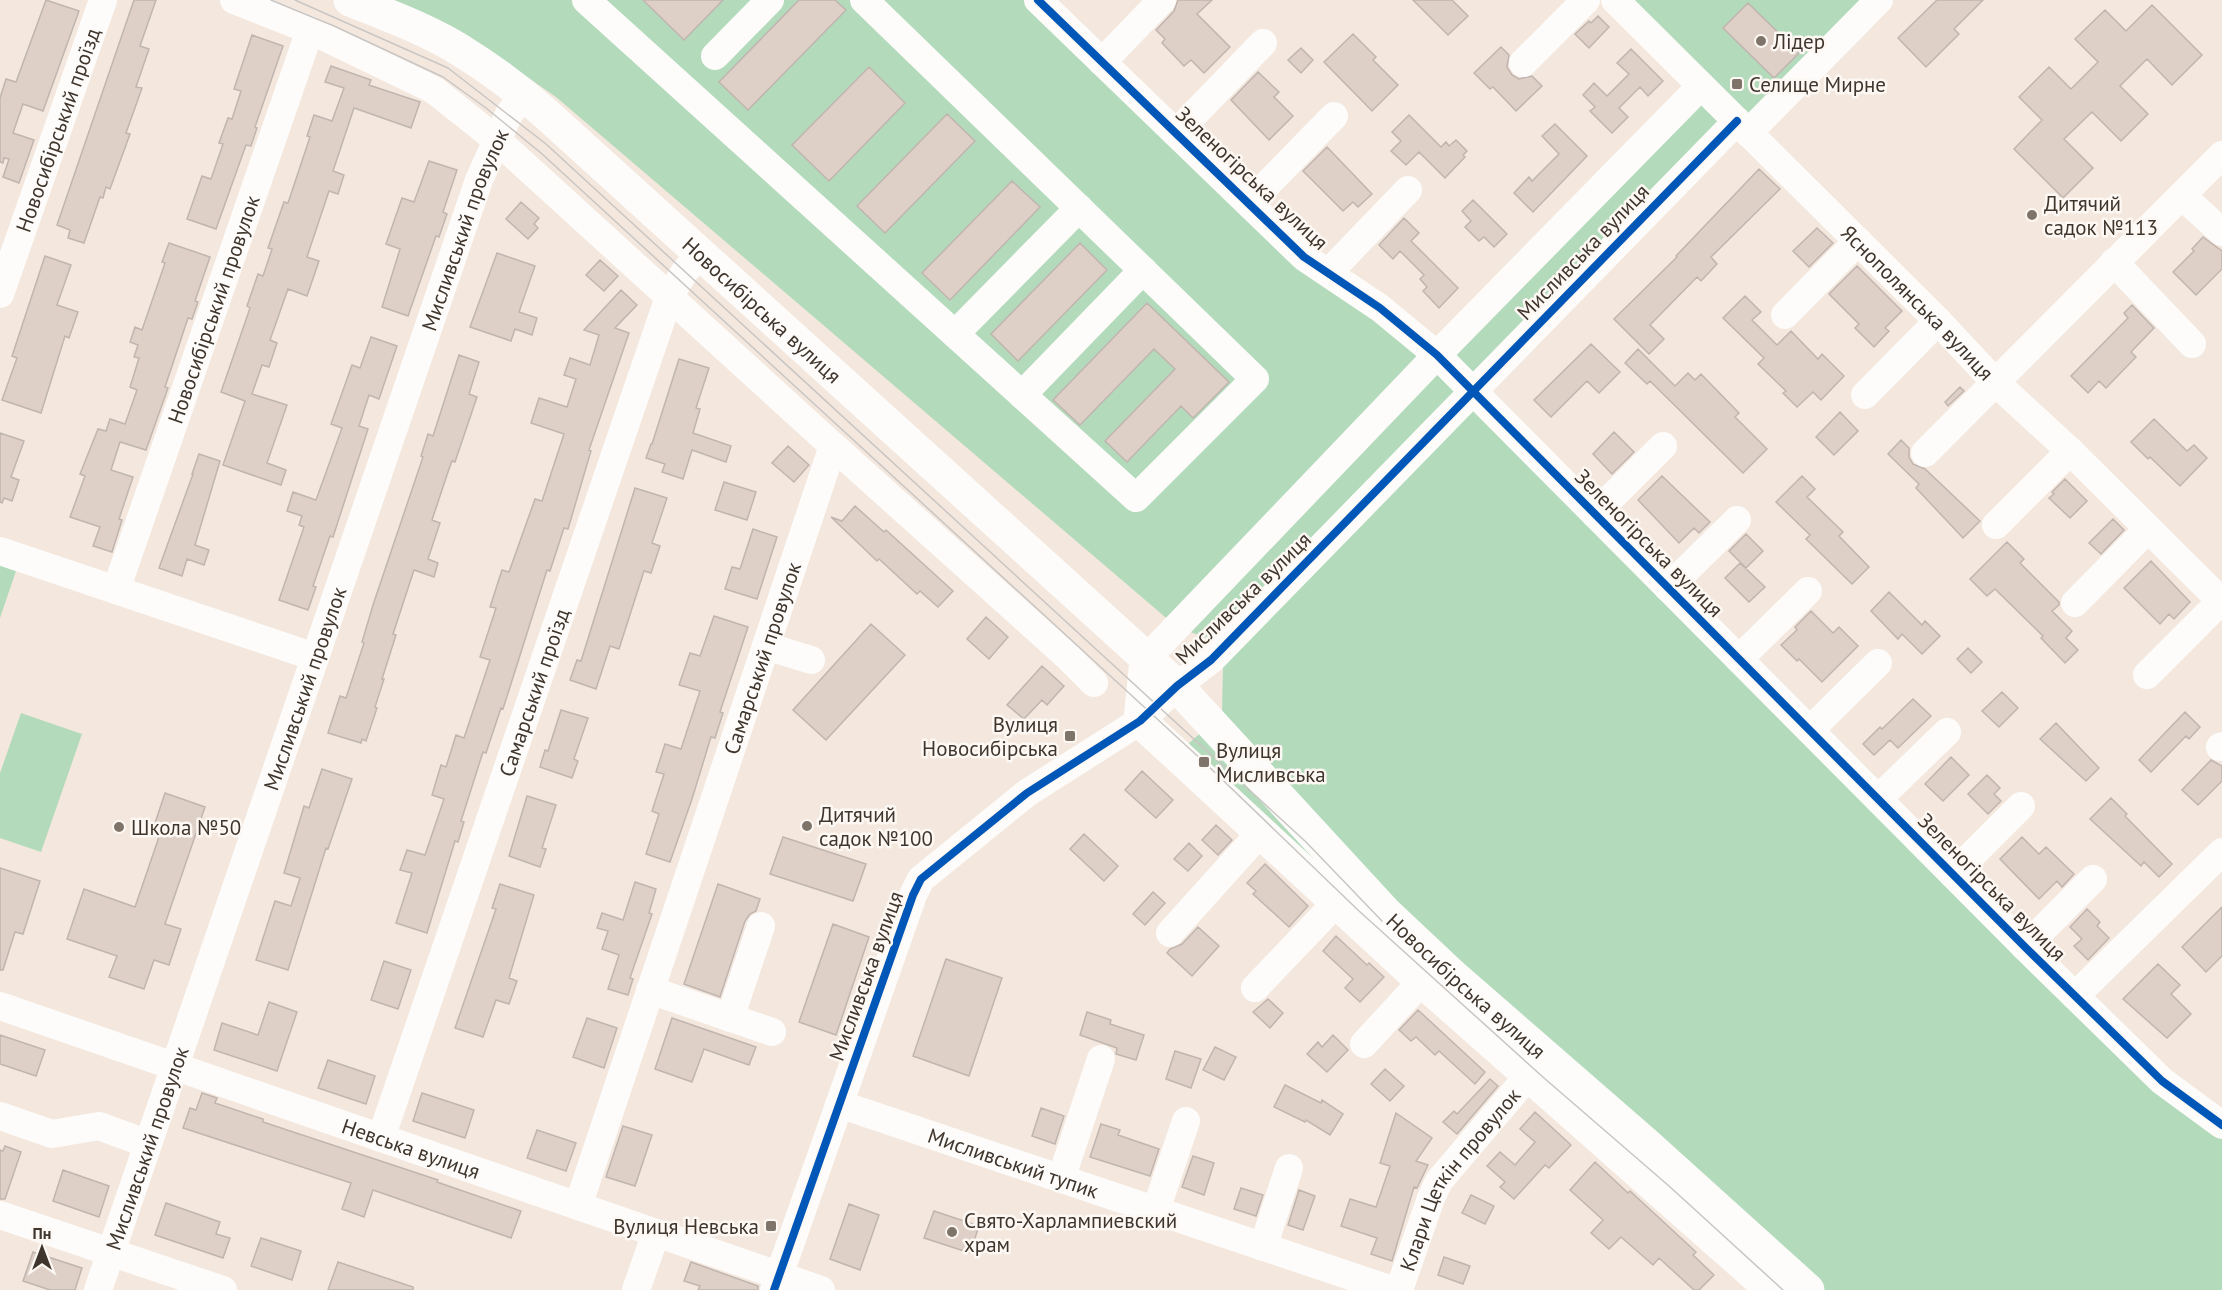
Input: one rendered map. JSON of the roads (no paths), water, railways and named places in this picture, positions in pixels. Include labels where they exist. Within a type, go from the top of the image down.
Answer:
[{"type":"main road","name":"Новосибірська вулиця","points":[[350,0],[391,16],[458,49],[524,95],[1177,686],[1385,912],[1452,975],[1645,1143],[1808,1290]]},
{"type":"main road","points":[[1140,721],[1146,659]]},
{"type":"main road","name":"Новосибірська вулиця","points":[[1140,721],[1422,981],[1772,1290]]},
{"type":"main road","points":[[1261,832],[1289,807]]},
{"type":"street","name":"Новосибірський проїзд","points":[[0,294],[103,0]]},
{"type":"street","points":[[234,0],[310,30],[434,90],[497,140],[1067,656],[1094,683]]},
{"type":"street","points":[[586,0],[1136,498],[1255,379],[864,0]]},
{"type":"street","points":[[715,56],[770,0]]},
{"type":"street","name":"Зеленогірська вулиця","points":[[1038,0],[1304,257],[1380,308],[1437,355],[2025,947],[2162,1081],[2222,1125]]},
{"type":"street","points":[[1102,62],[1162,0]]},
{"type":"street","points":[[1522,63],[1586,0]]},
{"type":"street","name":"Яснополянська вулиця","points":[[1615,0],[1938,321],[1995,382],[2070,451],[2221,602]]},
{"type":"street","name":"Мисливська вулиця","points":[[777,1283],[912,895],[921,879],[1027,793],[1140,721],[1177,686],[1209,662],[1473,391],[1743,127],[1879,0]]},
{"type":"street","name":"Новосибірський провулок","points":[[116,590],[310,30]]},
{"type":"street","points":[[1176,133],[1263,43]]},
{"type":"street","name":"Мисливська вулиця","points":[[1146,659],[1437,355],[1701,86]]},
{"type":"street","name":"Мисливський провулок","points":[[98,1290],[479,180],[509,114],[524,95]]},
{"type":"street","points":[[1249,203],[1334,116]]},
{"type":"street","points":[[1925,453],[2222,155]]},
{"type":"street","points":[[1329,272],[1408,190]]},
{"type":"street","points":[[2182,196],[2222,232]]},
{"type":"street","points":[[955,334],[1078,208]]},
{"type":"street","points":[[1785,315],[1858,242]]},
{"type":"street","name":"Самарський проїзд","points":[[381,1138],[669,297],[685,271],[701,254]]},
{"type":"street","points":[[2114,262],[2192,344]]},
{"type":"street","points":[[1022,395],[1143,270]]},
{"type":"street","points":[[1865,395],[1938,321]]},
{"type":"street","name":"Самарський провулок","points":[[578,1206],[833,446]]},
{"type":"street","points":[[1594,514],[1663,446]]},
{"type":"street","points":[[1996,525],[2070,451]]},
{"type":"street","points":[[1668,588],[1737,520]]},
{"type":"street","points":[[2074,603],[2148,529]]},
{"type":"street","points":[[0,551],[315,657]]},
{"type":"street","points":[[1739,659],[1808,591]]},
{"type":"street","points":[[2147,675],[2221,602]]},
{"type":"street","points":[[766,646],[811,660]]},
{"type":"street","name":"Мисливська вулиця","points":[[1200,710],[1204,676],[1209,662]]},
{"type":"street","points":[[1810,730],[1878,663]]},
{"type":"street","points":[[1878,799],[1947,732]]},
{"type":"street","points":[[1953,874],[2021,806]]},
{"type":"street","points":[[1170,933],[1261,832]]},
{"type":"street","points":[[2075,996],[2222,852]]},
{"type":"street","points":[[2025,947],[2093,879]]},
{"type":"street","points":[[1255,988],[1336,903]]},
{"type":"street","points":[[730,1018],[761,926]]},
{"type":"street","points":[[1364,1044],[1422,981]]},
{"type":"street","points":[[650,990],[772,1032]]},
{"type":"street","name":"Невська вулиця","points":[[0,1006],[656,1233],[777,1283],[821,1290]]},
{"type":"street","points":[[1060,1179],[1101,1059]]},
{"type":"street","name":"Клари Цеткін провулок","points":[[1399,1290],[1439,1181],[1529,1075]]},
{"type":"street","name":"Мисливський тупик","points":[[839,1104],[1392,1290]]},
{"type":"street","points":[[0,1116],[52,1134],[99,1126],[148,1144]]},
{"type":"street","points":[[1156,1210],[1186,1121]]},
{"type":"street","points":[[1263,1246],[1289,1168]]},
{"type":"street","points":[[0,1215],[223,1290]]},
{"type":"street","points":[[636,1290],[656,1233]]},
{"type":"tram line","points":[[271,0],[334,26],[443,77],[486,108],[541,153],[1204,762],[1359,911],[1783,1290]]},
{"type":"tram line","points":[[295,0],[448,68],[546,144],[1306,842],[1382,921]]},
{"type":"place","name":"Лідер","points":[[1761,41]]},
{"type":"place","name":"Селище Мирне","points":[[1737,84]]},
{"type":"place","name":"Дитячий садок №113","points":[[2032,215]]},
{"type":"place","name":"Вулиця Новосибірська","points":[[1070,736]]},
{"type":"place","name":"Вулиця Мисливська","points":[[1204,762]]},
{"type":"place","name":"Дитячий садок №100","points":[[807,826]]},
{"type":"place","name":"Школа №50","points":[[119,827]]},
{"type":"place","name":"Вулиця Невська","points":[[771,1226]]},
{"type":"place","name":"Свято-Харлампиевский храм","points":[[952,1232]]}]
